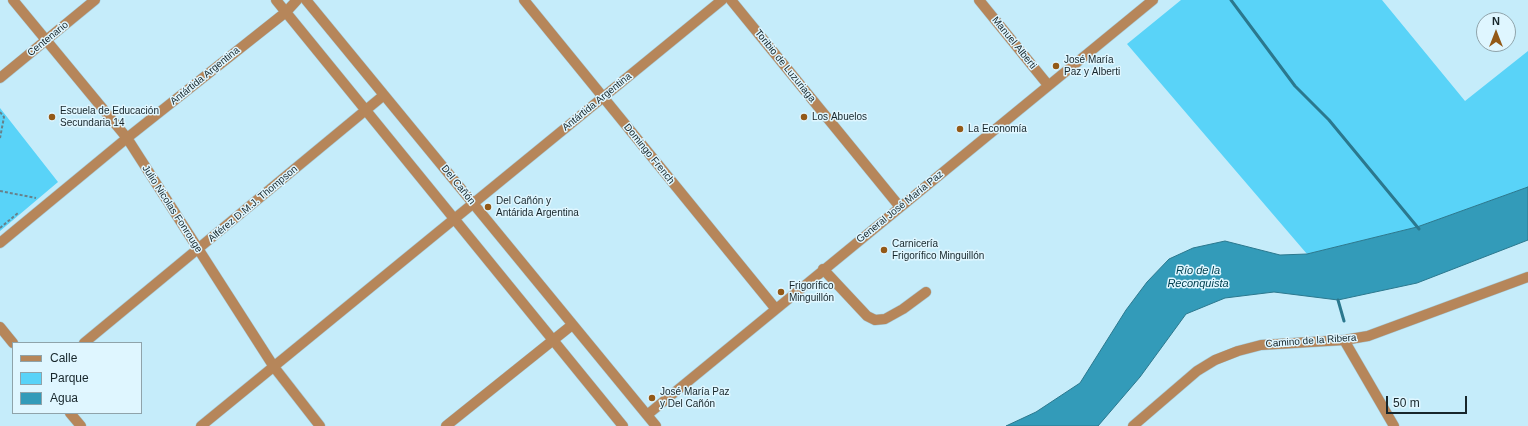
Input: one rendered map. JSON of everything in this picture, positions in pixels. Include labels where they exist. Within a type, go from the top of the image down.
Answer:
[{"type":"street","name":"Julio Nicolas Fonrouge","points":[[13,0],[127,138],[274,368],[320,426]]},
{"type":"street","name":"Centenario","points":[[0,78],[95,0]]},
{"type":"street","points":[[276,0],[623,426]]},
{"type":"street","name":"Antártida Argentina","points":[[0,243],[127,138],[286,12],[297,0]]},
{"type":"street","name":"Del Cañón","points":[[306,0],[656,426]]},
{"type":"street","name":"Domingo French","points":[[524,0],[775,308]]},
{"type":"street","name":"Antártida Argentina","points":[[201,426],[274,368],[722,0]]},
{"type":"street","name":"Toribio de Luzuriaga","points":[[731,0],[900,207]]},
{"type":"street","name":"Manuel Alberti","points":[[979,0],[1048,85]]},
{"type":"street","name":"General José María Paz","points":[[647,415],[775,308],[1153,0]]},
{"type":"street","name":"Alférez D.M.J. Thompson","points":[[85,342],[384,95]]},
{"type":"street","points":[[823,269],[867,316],[875,320],[885,319],[903,309],[926,292]]},
{"type":"street","name":"Camino de la Ribera","points":[[1133,426],[1197,370],[1215,360],[1238,351],[1261,345],[1344,340],[1368,336],[1528,277]]},
{"type":"street","points":[[446,426],[572,324]]},
{"type":"street","points":[[0,327],[12,342]]},
{"type":"street","points":[[1344,340],[1394,426]]},
{"type":"street","points":[[71,414],[80,426]]},
{"type":"path","points":[[0,112],[4,117],[0,138]]},
{"type":"path","points":[[0,191],[36,198]]},
{"type":"green space","points":[[1181,0],[1382,0],[1465,101],[1528,51],[1528,187],[1417,227],[1307,254],[1127,44]]},
{"type":"green space","points":[[0,108],[58,182],[0,231]]},
{"type":"water","name":"Río de la Reconquista","points":[[1528,187],[1528,240],[1417,283],[1338,300],[1274,292],[1225,298],[1186,314],[1140,377],[1098,426],[1006,426],[1036,412],[1080,383],[1126,310],[1147,282],[1169,259],[1193,248],[1225,241],[1280,255],[1307,254],[1417,227]]},
{"type":"waterway","points":[[1231,0],[1295,86],[1329,120],[1419,229]]},
{"type":"waterway","points":[[1338,300],[1344,321]]},
{"type":"place","name":"José María Paz y Alberti","points":[[1056,66]]},
{"type":"place","name":"Escuela de Educación Secundaria 14","points":[[52,117]]},
{"type":"place","name":"Los Abuelos","points":[[804,117]]},
{"type":"place","name":"La Economía","points":[[960,129]]},
{"type":"place","name":"Del Cañón y Antárida Argentina","points":[[488,207]]},
{"type":"place","name":"Carnicería Frigorífico Minguillón","points":[[884,250]]},
{"type":"place","name":"Frigorífico Minguillón","points":[[781,292]]},
{"type":"place","name":"José María Paz y Del Cañón","points":[[652,398]]}]
